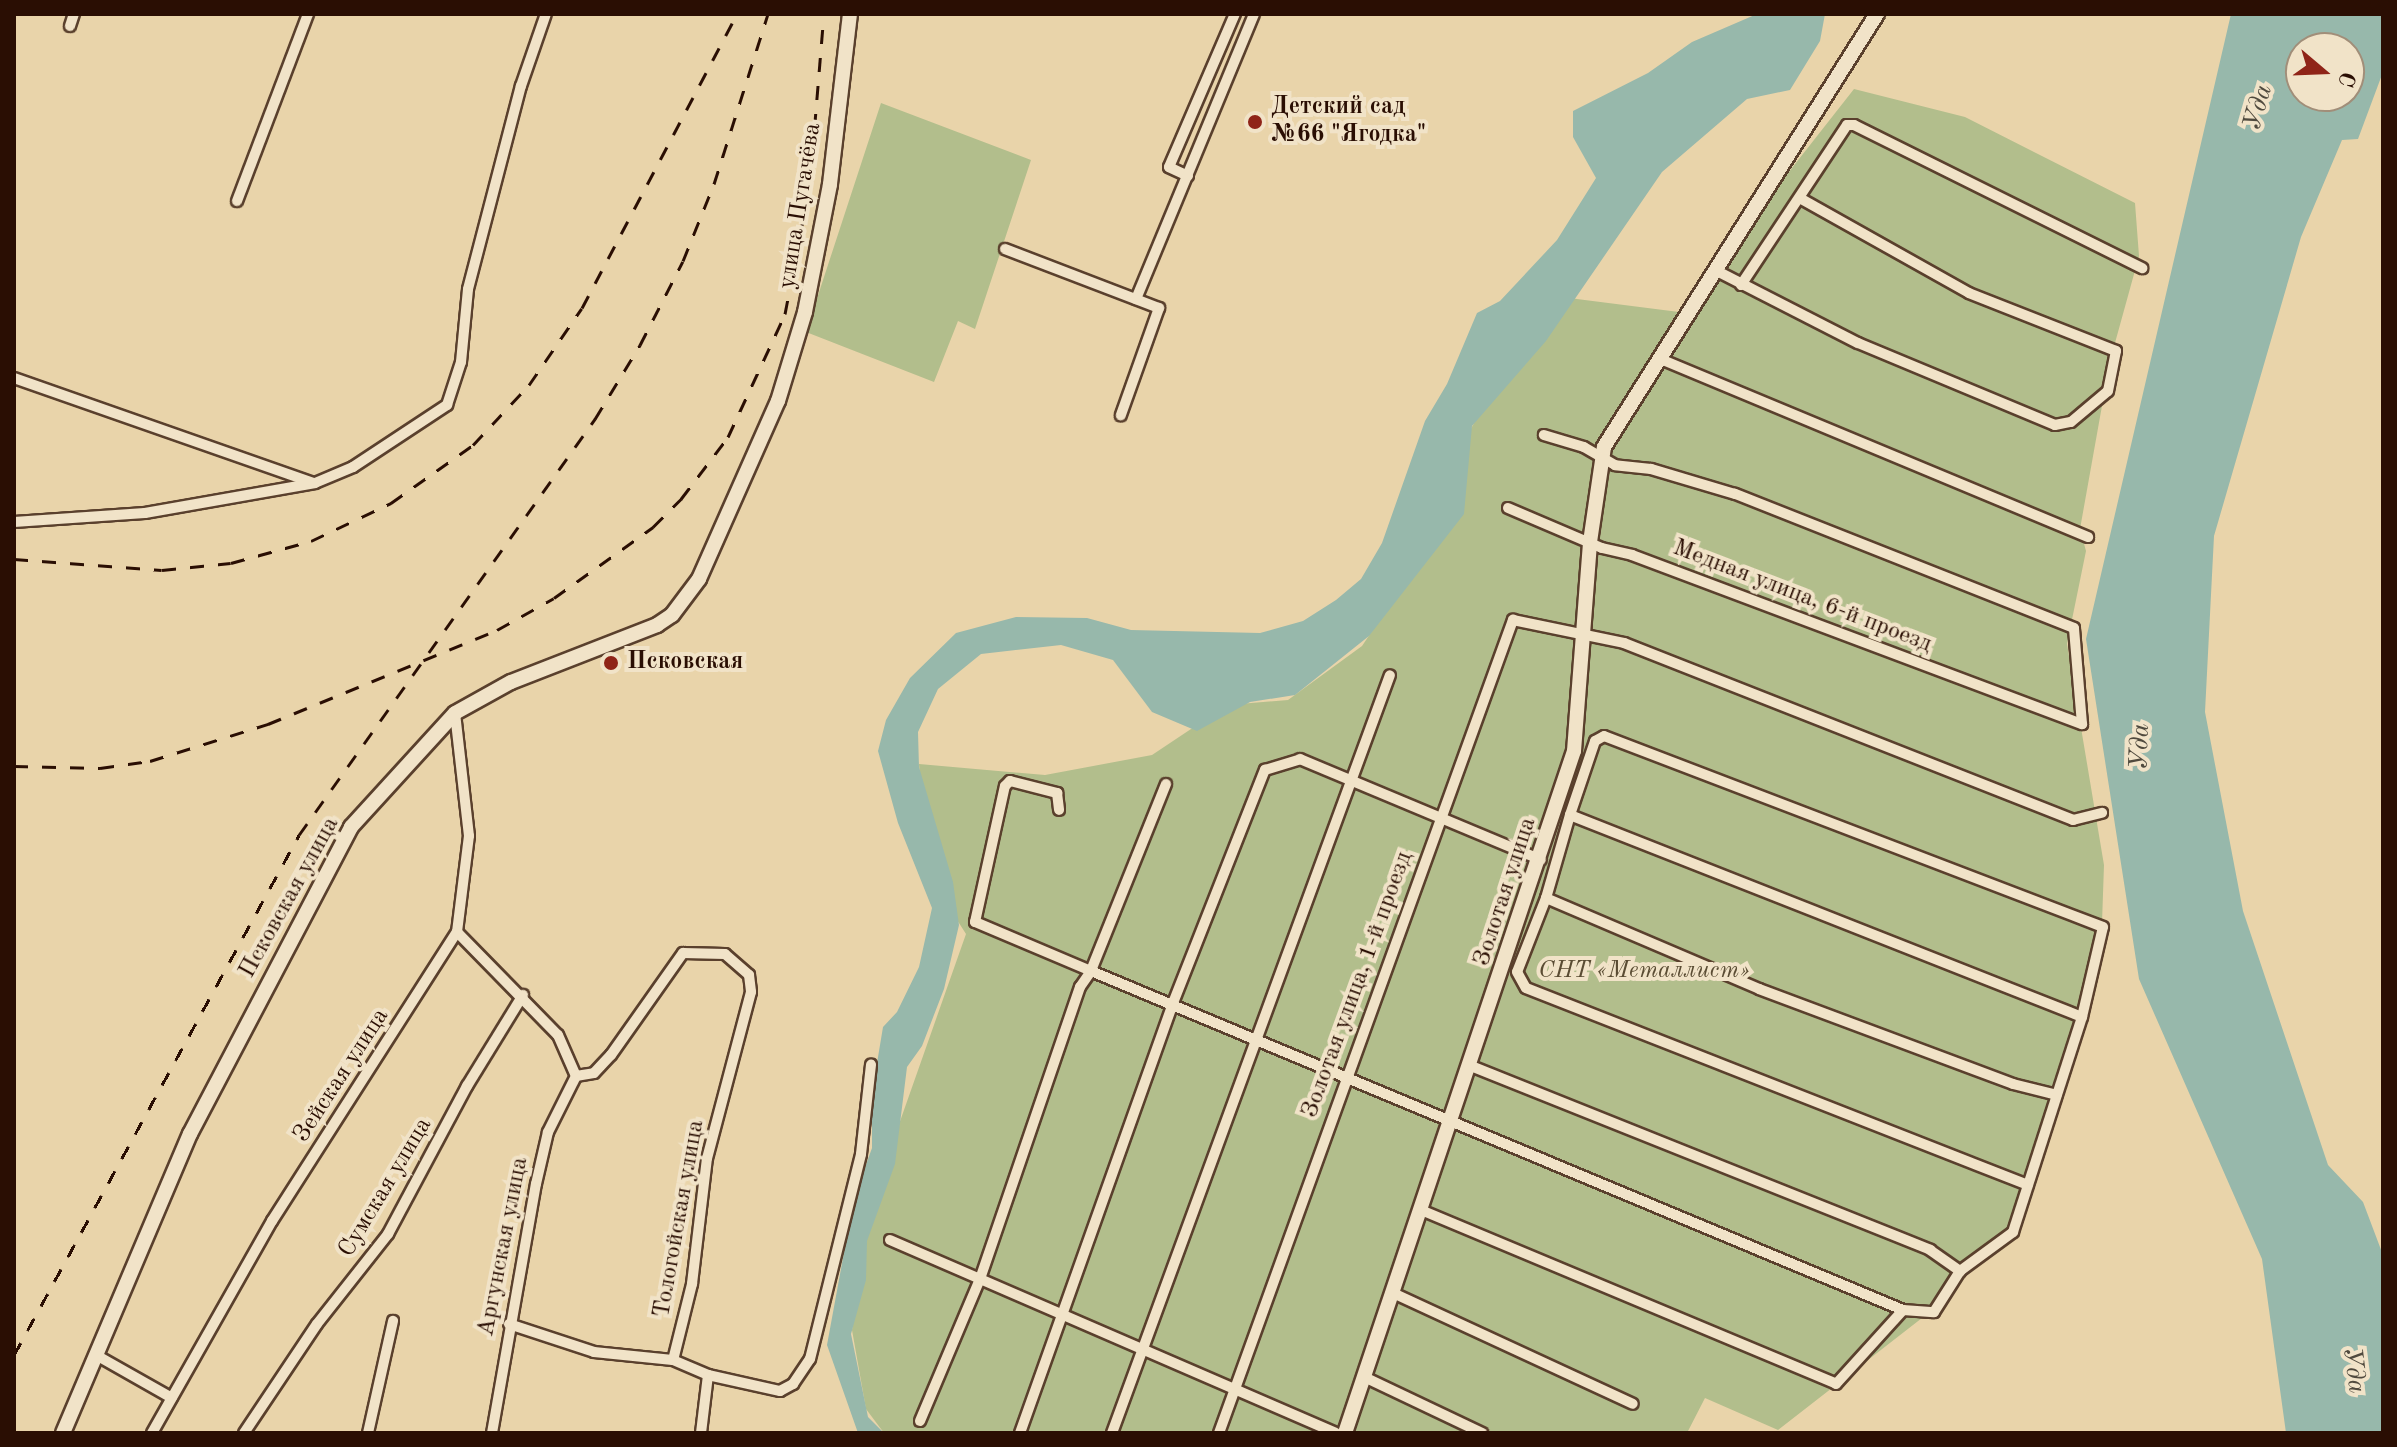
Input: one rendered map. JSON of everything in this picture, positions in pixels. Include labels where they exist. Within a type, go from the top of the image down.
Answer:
[{"type":"street","points":[[70,26],[74,14]]},
{"type":"street","points":[[237,201],[308,14]]},
{"type":"street","points":[[14,522],[145,513],[315,483],[353,467],[447,405],[461,362],[472,275],[521,86],[546,14]]},
{"type":"street","name":"улица Пугачёва","points":[[778,401],[805,312],[830,184],[850,14]]},
{"type":"street","points":[[1188,176],[1169,167],[1235,14]]},
{"type":"street","points":[[1136,299],[1254,14]]},
{"type":"street","name":"Золотая улица","points":[[1345,1433],[1541,860],[1574,751],[1590,542],[1602,456],[1658,358],[1717,271],[1877,14]]},
{"type":"street","points":[[1741,285],[1770,235],[1800,198],[1847,125],[1854,125],[2142,268]]},
{"type":"street","points":[[1717,271],[1858,343],[2055,425],[2071,422],[2108,391],[2116,351],[1969,293],[1800,198]]},
{"type":"street","points":[[1005,249],[1159,308],[1121,415]]},
{"type":"street","points":[[1658,358],[2088,537]]},
{"type":"street","points":[[14,378],[315,483]]},
{"type":"street","name":"Псковская улица","points":[[63,1433],[190,1134],[351,827],[455,713],[511,682],[672,615],[699,579],[778,401]]},
{"type":"street","points":[[1544,435],[1602,456]]},
{"type":"street","name":"Медная улица, 6-й проезд","points":[[1508,508],[1590,542],[2082,724],[2074,628],[1735,494],[1651,469],[1615,465],[1602,456]]},
{"type":"street","name":"Золотая улица, 1-й проезд","points":[[1219,1433],[1346,1074],[1513,620],[1582,636]]},
{"type":"street","points":[[1582,636],[1624,643],[2073,820],[2102,813]]},
{"type":"street","points":[[1112,1433],[1390,675]]},
{"type":"street","name":"Зейская улица","points":[[152,1433],[272,1221],[457,932],[469,836],[455,713]]},
{"type":"street","points":[[1059,810],[1057,793],[1010,781],[1005,786],[975,922],[1453,1118],[1903,1310],[1934,1312],[1960,1271],[2013,1232],[2082,1017],[2103,927],[1609,735],[1595,741],[1547,895],[1517,972],[1526,988],[2028,1185]]},
{"type":"street","points":[[1020,1433],[1066,1314],[1173,1003],[1265,770],[1300,759],[1541,860]]},
{"type":"street","points":[[920,1421],[980,1279],[1080,987],[1091,971],[1166,784]]},
{"type":"street","points":[[1570,815],[2082,1017]]},
{"type":"street","points":[[1532,886],[1772,994],[2013,1084],[2057,1095]]},
{"type":"street","points":[[457,932],[523,995],[558,1035],[576,1076]]},
{"type":"street","name":"Тологойская улица","points":[[576,1076],[594,1073],[611,1055],[683,953],[725,954],[749,975],[751,992],[707,1158],[692,1284],[673,1360]]},
{"type":"street","name":"Сумская улица","points":[[244,1433],[317,1324],[388,1234],[467,1086],[523,995]]},
{"type":"street","points":[[509,1324],[594,1352],[673,1360],[708,1375],[780,1391],[793,1384],[810,1359],[861,1154],[871,1065]]},
{"type":"street","points":[[1471,1066],[1930,1250],[1960,1271]]},
{"type":"street","name":"Аргунская улица","points":[[492,1433],[509,1324],[548,1132],[576,1076]]},
{"type":"street","points":[[1421,1210],[1836,1384],[1903,1310]]},
{"type":"street","points":[[890,1240],[1335,1433]]},
{"type":"street","points":[[1393,1293],[1633,1404]]},
{"type":"street","points":[[368,1433],[393,1321]]},
{"type":"street","points":[[96,1355],[172,1398]]},
{"type":"street","points":[[701,1433],[708,1375]]},
{"type":"street","points":[[1364,1377],[1482,1433]]},
{"type":"green space","name":"СНТ «Металлист»","points":[[1854,89],[1965,117],[2135,203],[2139,256],[2110,361],[2080,529],[2086,551],[2067,644],[2104,865],[2101,952],[2019,1217],[1931,1311],[1778,1430],[1705,1398],[1687,1433],[884,1433],[866,1409],[852,1330],[867,1215],[966,934],[952,912],[924,823],[919,764],[1045,775],[1152,755],[1227,705],[1288,700],[1362,646],[1458,503],[1464,441],[1491,393],[1569,298],[1679,312]]},
{"type":"green space","points":[[881,103],[1031,160],[975,329],[958,321],[934,382],[806,332]]},
{"type":"water","points":[[1757,14],[1825,14],[1820,41],[1790,90],[1747,99],[1662,172],[1546,341],[1472,426],[1464,514],[1369,636],[1295,695],[1250,702],[1197,731],[1152,712],[1113,660],[1061,645],[981,654],[938,689],[918,732],[919,767],[953,882],[959,925],[944,989],[922,1046],[907,1067],[895,1164],[867,1241],[866,1280],[851,1334],[868,1417],[884,1433],[858,1433],[827,1345],[854,1198],[872,1148],[872,1093],[883,1027],[897,1012],[919,967],[932,908],[898,823],[878,751],[886,720],[910,678],[956,633],[1016,617],[1087,618],[1131,630],[1260,633],[1303,621],[1336,600],[1361,579],[1382,543],[1425,421],[1447,384],[1477,313],[1500,301],[1557,240],[1596,178],[1573,137],[1573,111],[1648,73],[1692,42]]},
{"type":"water","name":"Уда","points":[[2231,14],[2383,14],[2383,72],[2358,139],[2342,140],[2301,237],[2214,536],[2205,712],[2243,911],[2328,1165],[2363,1202],[2383,1255],[2383,1433],[2286,1433],[2262,1259],[2139,979],[2086,639]]},
{"type":"railway","points":[[14,559],[162,570],[231,563],[311,541],[391,503],[473,445],[529,385],[582,308],[737,14]]},
{"type":"railway","points":[[14,1355],[299,835],[595,419],[640,345],[683,261],[714,184],[768,14]]},
{"type":"railway","points":[[14,766],[100,768],[150,761],[268,724],[497,630],[554,598],[653,527],[681,499],[728,437],[785,314],[810,183],[824,14]]},
{"type":"place","name":"Детский сад №66 \"Ягодка\"","points":[[1255,122]]},
{"type":"place","name":"Псковская","points":[[611,663]]}]
